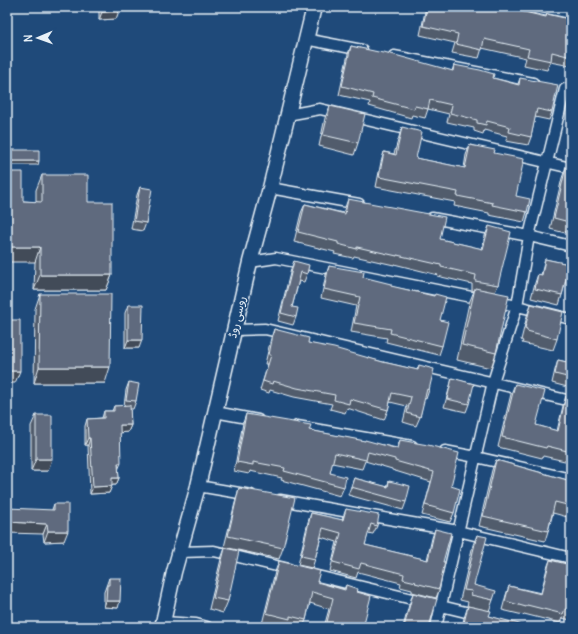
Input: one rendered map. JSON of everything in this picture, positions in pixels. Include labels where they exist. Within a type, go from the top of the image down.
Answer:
[{"type":"main road","name":"روسی روڈ","points":[[162,625],[198,486],[250,262],[270,188],[314,7]]},
{"type":"street","points":[[543,7],[571,13]]},
{"type":"street","points":[[305,39],[542,84]]},
{"type":"street","points":[[436,627],[493,382],[517,306],[528,236],[565,89]]},
{"type":"street","points":[[287,115],[320,109],[571,168]]},
{"type":"street","points":[[270,188],[372,207]]},
{"type":"street","points":[[419,216],[528,236],[571,246]]},
{"type":"street","points":[[250,262],[276,258],[517,306],[571,319]]},
{"type":"street","points":[[234,330],[265,329],[571,401]]},
{"type":"street","points":[[215,412],[268,422]]},
{"type":"street","points":[[284,424],[422,448]]},
{"type":"street","points":[[438,450],[476,457],[571,479]]},
{"type":"street","points":[[198,486],[458,531],[571,558]]},
{"type":"street","points":[[180,552],[214,551],[485,617]]},
{"type":"street","points":[[162,625],[196,624],[208,627]]},
{"type":"building","points":[[102,7],[119,7],[119,11],[102,12]]},
{"type":"building","points":[[427,7],[503,7],[546,17],[547,14],[569,19],[571,11],[571,57],[552,52],[551,61],[527,56],[529,49],[484,39],[482,50],[456,44],[458,34],[423,26]]},
{"type":"building","points":[[351,46],[384,52],[453,71],[454,65],[480,70],[494,74],[493,78],[519,85],[520,78],[558,85],[552,112],[537,109],[531,137],[509,132],[510,127],[487,121],[486,125],[477,123],[477,120],[450,113],[452,105],[430,100],[428,109],[415,106],[414,109],[372,98],[373,94],[342,86]]},
{"type":"building","points":[[330,106],[365,114],[358,143],[323,135]]},
{"type":"building","points":[[402,127],[422,132],[416,158],[465,168],[470,145],[495,150],[494,153],[524,159],[516,196],[530,199],[527,212],[457,196],[458,192],[379,177],[384,152],[396,155]]},
{"type":"building","points":[[7,150],[39,150],[39,161],[7,161]]},
{"type":"building","points":[[566,167],[571,168],[571,220],[569,222],[554,218]]},
{"type":"building","points":[[7,172],[23,172],[23,201],[42,202],[42,175],[88,175],[88,202],[112,202],[112,275],[40,275],[40,247],[7,247]]},
{"type":"building","points":[[140,187],[152,189],[146,223],[134,221]]},
{"type":"building","points":[[348,199],[445,217],[440,239],[483,249],[489,226],[511,232],[498,285],[475,281],[476,275],[441,267],[441,265],[357,247],[357,249],[338,244],[338,242],[298,232],[305,204],[345,214]]},
{"type":"building","points":[[571,254],[571,268],[569,268],[562,295],[535,289],[538,274],[542,275],[545,259],[569,264]]},
{"type":"building","points":[[294,261],[309,265],[307,274],[301,272],[292,307],[298,308],[296,317],[281,313]]},
{"type":"building","points":[[329,266],[364,272],[363,277],[391,284],[391,286],[434,296],[435,294],[446,297],[440,320],[448,322],[442,346],[390,333],[391,329],[354,323],[360,297],[324,289]]},
{"type":"building","points":[[475,288],[509,295],[496,353],[462,345]]},
{"type":"building","points":[[40,294],[111,294],[110,367],[39,367]]},
{"type":"building","points":[[531,304],[563,312],[557,339],[527,331],[525,328]]},
{"type":"building","points":[[128,305],[143,305],[142,340],[128,340]]},
{"type":"building","points":[[7,320],[20,320],[20,371],[7,371]]},
{"type":"building","points":[[274,329],[309,338],[308,343],[334,348],[383,362],[418,370],[419,365],[434,369],[420,417],[407,413],[411,397],[392,393],[388,410],[350,399],[349,404],[334,400],[335,395],[297,388],[273,381],[272,384],[263,381],[271,355],[269,355]]},
{"type":"building","points":[[558,360],[571,363],[571,378],[555,374]]},
{"type":"building","points":[[452,378],[474,384],[469,404],[447,399]]},
{"type":"building","points":[[129,382],[139,384],[136,401],[126,400]]},
{"type":"building","points":[[515,384],[545,391],[536,425],[558,431],[566,396],[571,397],[571,452],[547,446],[546,448],[502,437]]},
{"type":"building","points":[[130,405],[131,425],[120,425],[121,463],[118,463],[119,478],[112,478],[112,486],[93,487],[90,438],[88,438],[87,419],[104,418],[104,411],[114,411],[114,406]]},
{"type":"building","points":[[246,414],[311,425],[309,430],[365,440],[398,449],[400,440],[459,453],[451,486],[460,489],[454,513],[425,505],[434,472],[368,452],[366,460],[335,453],[330,473],[346,477],[344,487],[284,471],[285,468],[253,462],[253,465],[237,462]]},
{"type":"building","points":[[36,415],[52,415],[52,459],[36,459]]},
{"type":"building","points":[[496,460],[571,481],[571,506],[555,502],[548,531],[483,516]]},
{"type":"building","points":[[354,478],[388,487],[389,481],[410,486],[406,502],[351,487]]},
{"type":"building","points":[[239,488],[295,498],[283,548],[228,536]]},
{"type":"building","points":[[54,504],[68,504],[68,531],[48,531],[47,524],[7,522],[7,508],[54,510]]},
{"type":"building","points":[[346,509],[379,515],[377,526],[371,524],[365,545],[428,560],[435,529],[451,533],[443,562],[445,562],[439,589],[403,579],[404,574],[361,563],[359,569],[333,562],[341,533],[323,528],[315,559],[301,556],[311,513],[343,520]]},
{"type":"building","points":[[477,535],[487,537],[474,585],[496,591],[493,600],[471,595],[472,591],[464,590]]},
{"type":"building","points":[[225,548],[239,551],[228,601],[213,598]]},
{"type":"building","points":[[550,560],[571,565],[571,610],[565,609],[563,614],[527,605],[526,607],[505,601],[509,586],[541,594]]},
{"type":"building","points":[[279,561],[320,571],[317,582],[345,590],[346,585],[358,589],[357,592],[371,596],[363,627],[346,627],[327,622],[333,598],[312,592],[306,620],[290,616],[290,619],[266,613]]},
{"type":"building","points":[[109,578],[121,578],[120,601],[106,601]]},
{"type":"building","points":[[413,593],[437,599],[429,627],[404,627]]},
{"type":"building","points":[[468,606],[491,611],[489,616],[527,626],[463,627]]}]
